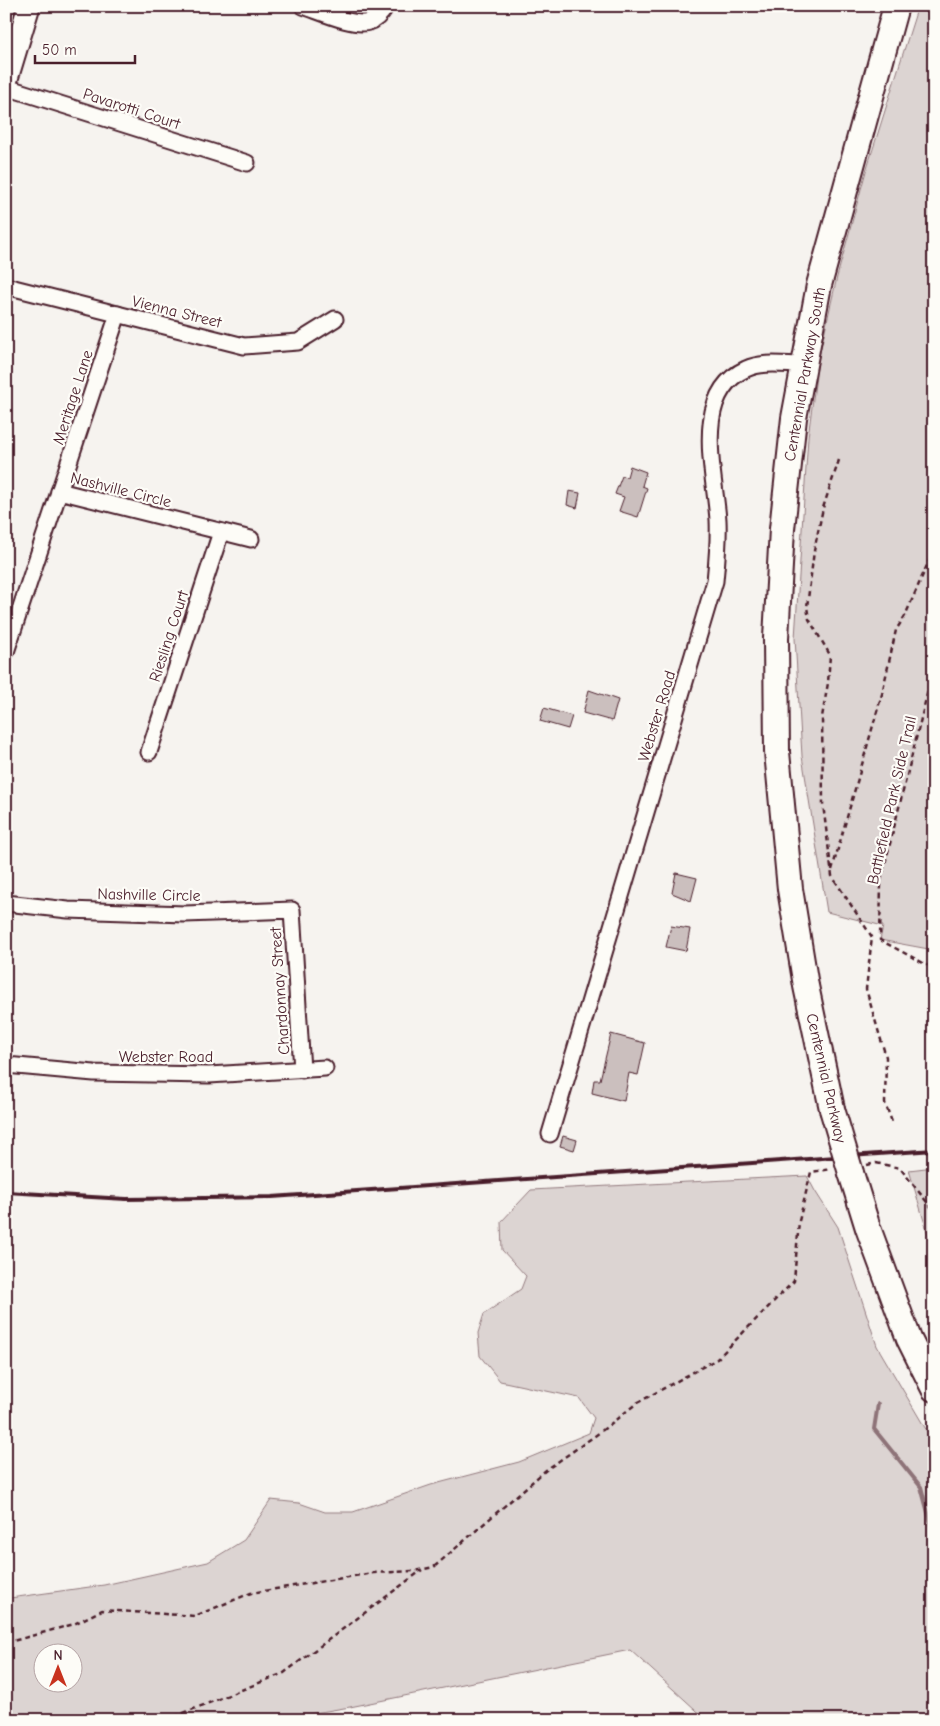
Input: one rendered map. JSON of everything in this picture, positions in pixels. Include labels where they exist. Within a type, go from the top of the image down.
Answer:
[{"type":"main road","name":"Centennial Parkway South","points":[[777,752],[776,638],[782,529],[794,418],[819,285],[896,6]]},
{"type":"main road","name":"Centennial Parkway","points":[[777,752],[790,889],[806,986],[832,1109],[868,1228],[909,1339],[934,1390]]},
{"type":"street","points":[[6,82],[29,6]]},
{"type":"street","points":[[303,6],[359,24],[369,22],[381,15],[386,6]]},
{"type":"street","name":"Pavarotti Court","points":[[6,87],[247,163]]},
{"type":"street","name":"Vienna Street","points":[[6,286],[244,346],[298,342],[335,319]]},
{"type":"street","name":"Meritage Lane","points":[[59,491],[118,314]]},
{"type":"street","name":"Webster Road","points":[[550,1134],[715,581],[718,519],[710,460],[711,428],[718,396],[724,386],[736,374],[746,368],[762,364],[803,365]]},
{"type":"street","name":"Nashville Circle","points":[[6,652],[59,491],[250,539]]},
{"type":"street","name":"Riesling Court","points":[[149,752],[221,532]]},
{"type":"street","name":"Nashville Circle","points":[[6,903],[68,910],[185,914],[292,910]]},
{"type":"street","name":"Chardonnay Street","points":[[292,910],[302,1070]]},
{"type":"street","name":"Webster Road","points":[[6,1065],[94,1073],[209,1075],[325,1068]]},
{"type":"path","points":[[839,460],[822,508],[807,607],[809,619],[830,655],[828,683],[822,717],[823,804],[831,872],[872,937],[866,989],[886,1057],[885,1103],[892,1122]]},
{"type":"path","points":[[831,872],[882,694],[896,630],[905,616],[934,549]]},
{"type":"path","name":"Battlefield Park Side Trail","points":[[934,666],[881,880],[880,940],[927,965],[934,966]]},
{"type":"path","points":[[876,1163],[900,1168],[934,1211]]},
{"type":"path","points":[[6,1643],[74,1624],[102,1610],[195,1616],[251,1593],[374,1573],[434,1567],[546,1470],[637,1404],[717,1359],[794,1281],[799,1221],[811,1172]]},
{"type":"path","points":[[166,1720],[284,1673],[422,1569]]},
{"type":"shaded area","points":[[6,6],[18,6],[6,42]]},
{"type":"shaded area","points":[[918,6],[934,6],[934,950],[880,940],[883,926],[827,912],[802,756],[795,638],[808,437],[818,361],[837,277],[866,171]]},
{"type":"shaded area","points":[[934,1167],[934,1255],[909,1170]]},
{"type":"shaded area","points":[[807,1176],[838,1227],[877,1346],[934,1443],[934,1720],[707,1720],[630,1650],[350,1707],[291,1717],[285,1720],[6,1720],[6,1597],[104,1585],[208,1562],[244,1540],[271,1500],[299,1503],[325,1512],[353,1512],[431,1485],[519,1462],[589,1433],[594,1418],[579,1398],[500,1381],[480,1356],[478,1333],[484,1314],[521,1289],[526,1276],[502,1250],[501,1222],[531,1190]]},
{"type":"building","points":[[630,466],[646,472],[642,486],[647,488],[638,517],[619,511],[624,497],[615,494],[622,476],[627,477]]},
{"type":"building","points":[[569,491],[580,493],[577,508],[567,505]]},
{"type":"building","points":[[589,690],[618,700],[612,721],[583,713]]},
{"type":"building","points":[[544,708],[572,716],[568,729],[540,721]]},
{"type":"building","points":[[676,873],[697,878],[691,901],[672,893]]},
{"type":"building","points":[[671,926],[690,929],[686,951],[666,947]]},
{"type":"building","points":[[611,1034],[645,1043],[638,1075],[629,1073],[624,1101],[592,1093],[594,1080],[600,1080]]},
{"type":"building","points":[[563,1136],[577,1140],[574,1150],[560,1146]]},
{"type":"waterway","points":[[878,1404],[874,1429],[921,1487],[934,1535]]},
{"type":"railway","points":[[6,1192],[126,1199],[272,1197],[934,1150]]}]
